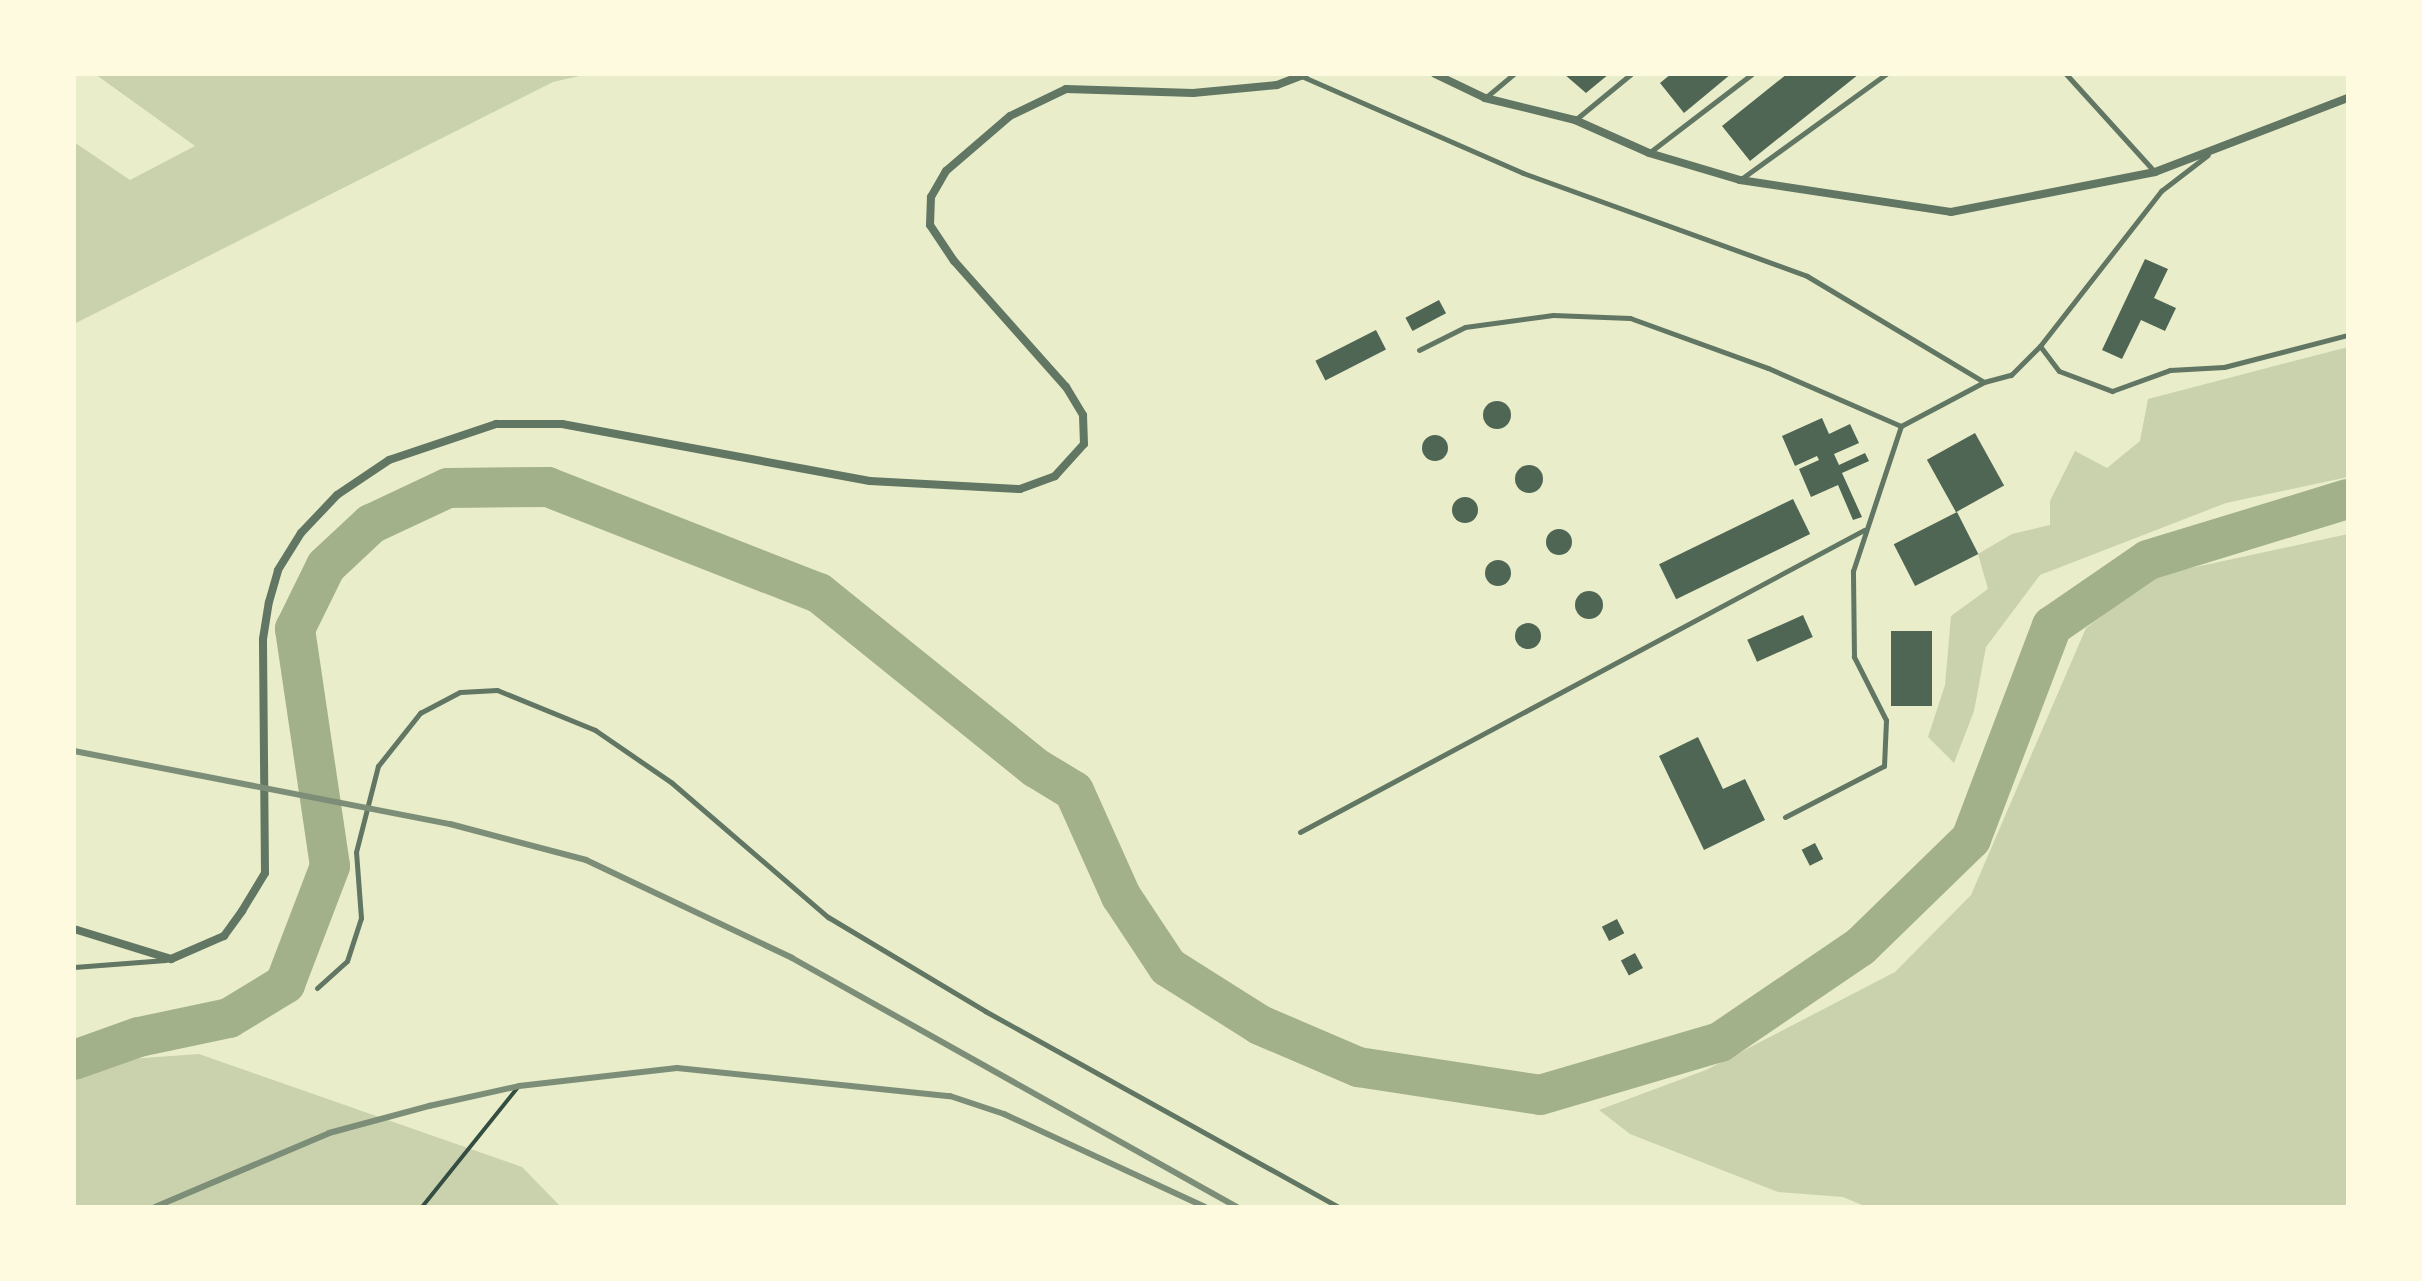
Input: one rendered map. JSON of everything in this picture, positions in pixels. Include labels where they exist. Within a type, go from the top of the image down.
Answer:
[{"type":"street","points":[[1435,74],[1485,98],[1575,120],[1649,153],[1740,180],[1951,212],[2155,172],[2208,155],[2348,98]]},
{"type":"street","points":[[74,929],[171,959],[224,936],[265,873],[263,651],[269,602],[278,570],[301,533],[337,495],[389,460],[496,424],[562,424],[870,481],[1020,489],[1055,476],[1084,444],[1083,415],[1066,387],[954,261],[930,225],[931,197],[946,171],[1010,116],[1066,89],[1193,93],[1277,85],[1302,75]]},
{"type":"lane","points":[[1485,98],[1514,74]]},
{"type":"lane","points":[[1575,120],[1631,74]]},
{"type":"lane","points":[[1649,153],[1752,74]]},
{"type":"lane","points":[[1740,180],[1886,74]]},
{"type":"lane","points":[[2066,74],[2155,172]]},
{"type":"lane","points":[[1302,75],[1523,173],[1807,276],[1984,382]]},
{"type":"lane","points":[[1785,817],[1884,766],[1886,720],[1854,657],[1853,571],[1901,426],[1984,382],[2011,375],[2040,346],[2161,191],[2208,155]]},
{"type":"lane","points":[[1419,350],[1465,327],[1553,315],[1630,318],[1768,368],[1901,426]]},
{"type":"lane","points":[[2040,346],[2059,371],[2112,391],[2170,370],[2224,367],[2348,335]]},
{"type":"lane","points":[[1300,832],[1865,530]]},
{"type":"lane","points":[[317,988],[347,961],[361,918],[356,852],[378,766],[420,713],[460,692],[497,690],[595,730],[672,783],[828,917],[985,1011],[1338,1207]]},
{"type":"lane","points":[[74,967],[171,959]]},
{"type":"path","points":[[422,1207],[519,1086]]},
{"type":"green space","points":[[95,74],[588,74],[553,82],[74,324],[74,142],[130,180],[195,146]]},
{"type":"green space","points":[[2348,347],[2348,477],[2226,503],[2040,575],[1986,647],[1974,711],[1954,763],[1928,737],[1945,685],[1951,616],[1988,589],[1978,554],[2012,534],[2050,525],[2050,501],[2075,451],[2107,468],[2140,441],[2148,399]]},
{"type":"green space","points":[[2348,534],[2348,1207],[1867,1207],[1843,1197],[1778,1192],[1630,1134],[1599,1110],[1706,1070],[1895,972],[1971,895],[2086,628],[2154,576]]},
{"type":"green space","points":[[199,1054],[522,1167],[561,1207],[74,1207],[74,1063]]},
{"type":"building","points":[[1564,74],[1609,74],[1586,93]]},
{"type":"building","points":[[1671,74],[1731,74],[1684,113],[1660,83]]},
{"type":"building","points":[[1787,74],[1859,74],[1750,161],[1722,126]]},
{"type":"building","points":[[2145,259],[2168,269],[2154,298],[2176,308],[2165,331],[2141,320],[2122,359],[2102,350]]},
{"type":"building","points":[[1439,300],[1446,313],[1412,331],[1405,318]]},
{"type":"building","points":[[1376,330],[1386,350],[1325,380],[1315,361]]},
{"type":"building","points":[[1497,401],[1507,405],[1511,415],[1507,425],[1497,429],[1487,425],[1483,415],[1487,405]]},
{"type":"building","points":[[1822,418],[1829,434],[1850,424],[1859,443],[1834,454],[1839,465],[1865,453],[1869,461],[1842,473],[1862,517],[1853,520],[1838,485],[1811,497],[1799,469],[1819,460],[1817,456],[1795,466],[1782,436]]},
{"type":"building","points":[[1975,433],[2004,485],[1956,512],[1927,460]]},
{"type":"building","points":[[1435,435],[1444,439],[1448,448],[1444,457],[1435,461],[1426,457],[1422,448],[1426,439]]},
{"type":"building","points":[[1529,465],[1539,469],[1543,479],[1539,489],[1529,493],[1519,489],[1515,479],[1519,469]]},
{"type":"building","points":[[1465,497],[1475,500],[1478,510],[1475,520],[1465,523],[1455,520],[1452,510],[1455,500]]},
{"type":"building","points":[[1793,499],[1810,534],[1676,599],[1659,564]]},
{"type":"building","points":[[1957,512],[1978,554],[1915,586],[1894,544]]},
{"type":"building","points":[[1559,529],[1568,533],[1572,542],[1568,551],[1559,555],[1550,551],[1546,542],[1550,533]]},
{"type":"building","points":[[1498,560],[1507,564],[1511,573],[1507,582],[1498,586],[1489,582],[1485,573],[1489,564]]},
{"type":"building","points":[[1589,591],[1599,595],[1603,605],[1599,615],[1589,619],[1579,615],[1575,605],[1579,595]]},
{"type":"building","points":[[1803,615],[1813,637],[1757,662],[1747,640]]},
{"type":"building","points":[[1528,623],[1537,627],[1541,636],[1537,645],[1528,649],[1519,645],[1515,636],[1519,627]]},
{"type":"building","points":[[1891,631],[1932,631],[1932,706],[1891,706]]},
{"type":"building","points":[[1698,737],[1723,789],[1745,779],[1765,820],[1704,850],[1659,756]]},
{"type":"building","points":[[1815,843],[1823,859],[1810,866],[1802,850]]},
{"type":"building","points":[[1617,919],[1624,933],[1609,941],[1602,927]]},
{"type":"building","points":[[1635,953],[1643,968],[1629,976],[1621,961]]},
{"type":"waterway","points":[[74,1060],[139,1037],[229,1018],[285,984],[330,866],[295,629],[326,566],[371,524],[448,488],[548,487],[819,593],[1036,768],[1074,791],[1121,896],[1168,967],[1260,1025],[1358,1067],[1540,1095],[1720,1042],[1860,947],[1971,839],[2052,626],[2148,560],[2348,499]]},
{"type":"railway","points":[[74,751],[450,824],[586,860],[792,958],[1237,1207]]},
{"type":"railway","points":[[155,1207],[329,1133],[429,1106],[519,1086],[677,1068],[950,1096],[1004,1114],[1205,1207]]}]
